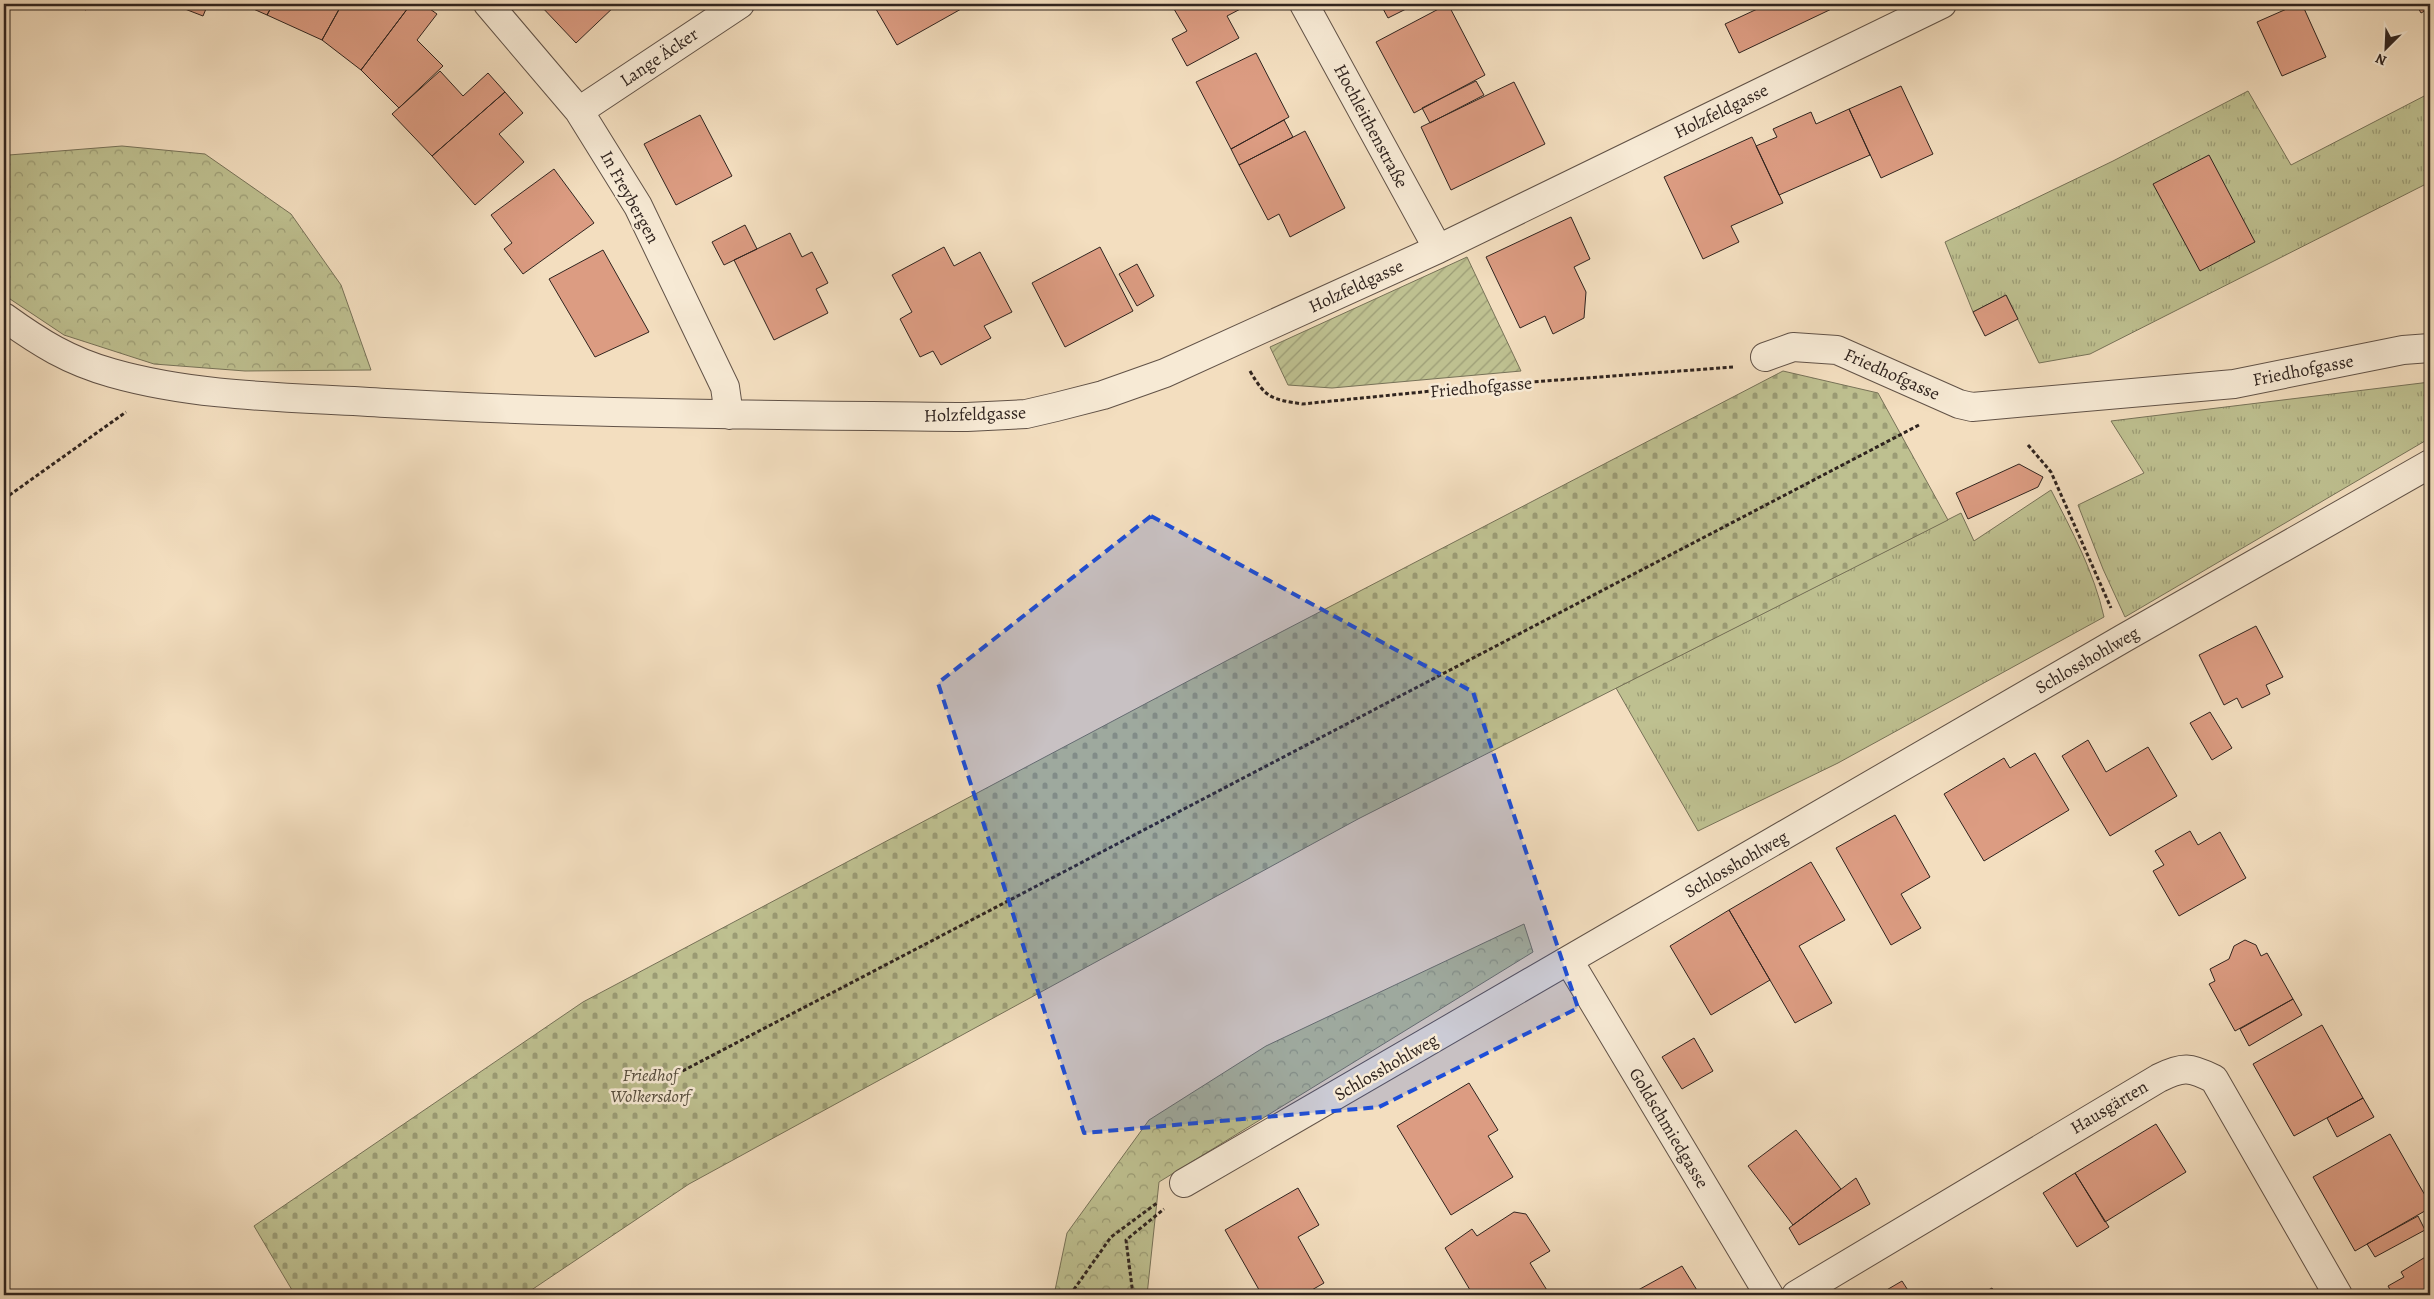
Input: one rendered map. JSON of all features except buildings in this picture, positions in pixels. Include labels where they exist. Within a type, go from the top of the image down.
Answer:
[{"type":"street","name":"In Freybergen","points":[[488,4],[579,111],[638,206],[725,387],[729,415]]},
{"type":"street","name":"Lange Äcker","points":[[579,111],[740,4]]},
{"type":"street","name":"Hochleithenstraße","points":[[1304,4],[1438,249]]},
{"type":"street","name":"Holzfeldgasse","points":[[4,317],[67,358],[152,383],[250,395],[532,411],[967,417],[1026,414],[1103,395],[1165,373],[1438,249],[1892,14],[1942,4]]},
{"type":"street","name":"Friedhofgasse","points":[[1764,357],[1793,347],[1837,350],[1959,404],[1972,407],[2234,384],[2403,350],[2430,348]]},
{"type":"street","name":"Schlosshohlweg","points":[[1184,1183],[1570,961],[2124,638],[2430,464]]},
{"type":"street","name":"Goldschmiedgasse","points":[[1570,961],[1769,1295]]},
{"type":"street","name":"Hausgärten","points":[[1796,1295],[2177,1069],[2195,1070],[2214,1079],[2338,1295]]},
{"type":"path","name":"Friedhofgasse","points":[[1233,342],[1259,387],[1273,400],[1302,404],[1492,385],[1730,368],[1764,357]]},
{"type":"path","points":[[4,499],[149,395],[152,383]]},
{"type":"path","points":[[671,1076],[1959,404]]},
{"type":"path","points":[[2028,446],[2051,472],[2124,638]]},
{"type":"path","points":[[1070,1295],[1111,1236],[1184,1183]]},
{"type":"path","points":[[1133,1295],[1126,1240],[1168,1206],[1184,1183]]},
{"type":"highlighted area","points":[[1151,516],[1473,692],[1578,1008],[1379,1107],[1084,1133],[938,683]]},
{"type":"green space","points":[[2248,91],[2291,165],[2430,93],[2430,182],[2090,354],[2039,363],[2006,295],[1973,312],[1945,242],[2113,161]]},
{"type":"green space","points":[[122,146],[205,154],[291,214],[341,285],[371,370],[245,371],[154,364],[64,335],[4,295],[4,154]]},
{"type":"green space","points":[[1467,257],[1521,371],[1332,388],[1288,385],[1270,347]]},
{"type":"green space","name":"Friedhof Wolkersdorf","points":[[1783,371],[1878,393],[1948,520],[1358,819],[689,1184],[524,1295],[295,1295],[254,1226],[583,1002],[1260,643]]},
{"type":"green space","points":[[2430,382],[2430,438],[2125,617],[2103,569],[2078,505],[2144,473],[2111,421]]},
{"type":"green space","points":[[2051,490],[2088,568],[2104,617],[1838,763],[1698,831],[1616,688],[1961,513],[1974,541]]},
{"type":"green space","points":[[1524,924],[1533,952],[1159,1182],[1147,1295],[1054,1295],[1067,1233],[1149,1120],[1266,1046]]}]
